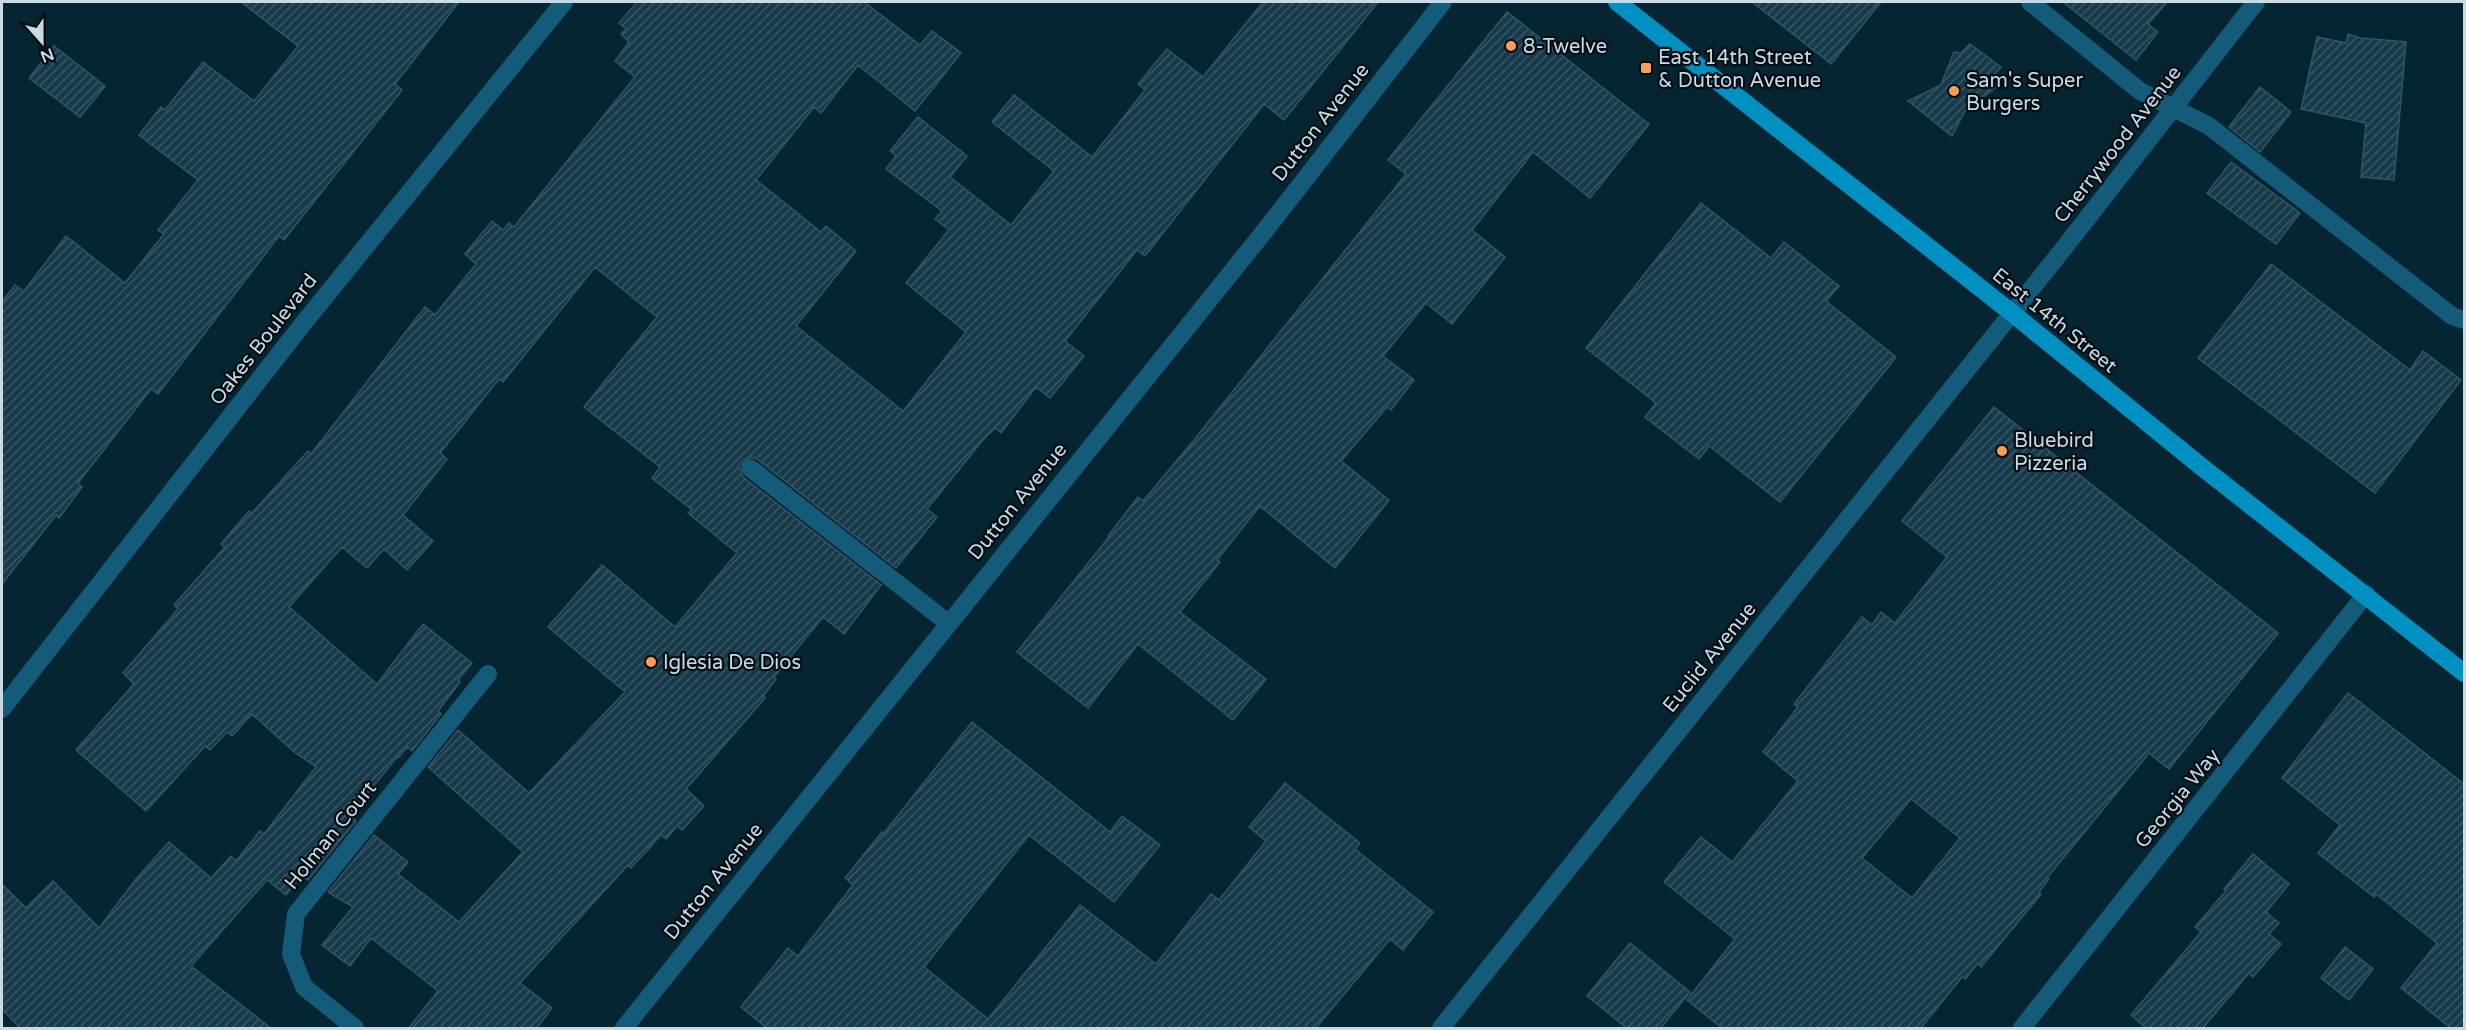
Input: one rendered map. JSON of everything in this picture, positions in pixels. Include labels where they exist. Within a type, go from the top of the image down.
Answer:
[{"type":"main road","name":"East 14th Street","points":[[1617,2],[2464,673]]},
{"type":"street","name":"Oakes Boulevard","points":[[2,709],[302,325],[564,2]]},
{"type":"street","name":"Dutton Avenue","points":[[624,1029],[1263,233],[1443,2]]},
{"type":"street","points":[[2030,2],[2140,91],[2209,126],[2452,316],[2464,320]]},
{"type":"street","name":"Cherrywood Avenue","points":[[2012,313],[2256,2]]},
{"type":"street","name":"Euclid Avenue","points":[[1441,1029],[2012,313]]},
{"type":"street","points":[[750,468],[948,623]]},
{"type":"street","name":"Georgia Way","points":[[2022,1029],[2366,594]]},
{"type":"street","name":"Holman Court","points":[[354,1029],[304,987],[291,954],[296,914],[488,674]]},
{"type":"building","points":[[241,2],[459,2],[395,84],[402,90],[284,240],[279,236],[158,394],[151,389],[78,483],[82,487],[59,518],[56,515],[2,584],[2,302],[15,285],[24,291],[66,236],[125,283],[164,234],[158,230],[198,180],[139,135],[161,107],[165,110],[203,62],[254,101],[298,46]]},
{"type":"building","points":[[637,2],[864,2],[920,45],[932,31],[961,53],[915,111],[858,65],[821,113],[814,107],[756,180],[821,232],[826,226],[856,251],[796,326],[903,411],[966,332],[906,283],[949,230],[935,219],[942,211],[886,169],[896,156],[890,151],[918,117],[967,156],[950,177],[1011,225],[1054,171],[992,122],[1014,95],[1092,157],[1145,90],[1138,84],[1167,49],[1203,77],[1263,2],[1378,2],[1284,120],[1264,104],[1145,256],[1137,250],[1065,341],[1084,356],[1050,398],[1036,387],[1001,433],[995,428],[983,440],[927,509],[937,517],[896,568],[757,459],[751,457],[742,461],[739,467],[743,477],[881,585],[844,634],[823,617],[774,677],[776,679],[763,696],[765,698],[686,789],[704,806],[682,830],[677,826],[666,839],[661,835],[631,868],[628,865],[520,983],[552,1008],[536,1029],[408,1029],[438,991],[371,938],[350,966],[322,945],[353,907],[328,892],[374,835],[408,862],[398,874],[459,922],[523,852],[428,767],[458,730],[529,793],[625,692],[548,627],[602,565],[675,627],[737,553],[688,513],[692,510],[652,478],[660,467],[584,407],[657,317],[595,267],[503,382],[499,379],[440,453],[447,459],[403,515],[433,541],[407,570],[384,549],[367,568],[342,547],[289,607],[377,684],[423,624],[472,663],[438,711],[441,714],[412,751],[407,747],[362,800],[364,802],[352,818],[356,821],[308,880],[301,876],[286,895],[267,880],[191,966],[272,1029],[21,1029],[2,1009],[2,884],[26,908],[53,881],[99,928],[136,879],[169,842],[211,878],[231,856],[236,861],[260,831],[264,834],[316,767],[293,751],[252,714],[232,736],[227,732],[210,750],[205,746],[146,811],[76,750],[134,684],[123,673],[178,609],[174,605],[225,547],[221,544],[249,511],[252,513],[308,451],[311,454],[425,307],[435,315],[476,264],[465,254],[492,221],[503,230],[509,223],[514,227],[635,77],[615,61],[629,42],[621,34],[626,29],[619,23]]},
{"type":"building","points":[[1752,2],[1881,2],[1831,64]]},
{"type":"building","points":[[2063,2],[2167,2],[2148,24],[2158,32],[2136,60]]},
{"type":"building","points":[[1507,12],[1649,124],[1590,198],[1533,152],[1472,230],[1505,257],[1452,324],[1426,303],[1383,356],[1414,380],[1391,410],[1387,407],[1341,461],[1389,500],[1335,568],[1260,506],[1217,560],[1220,562],[1180,612],[1266,679],[1233,720],[1138,644],[1088,708],[1017,652],[1138,497],[1143,501],[1194,440],[1406,174],[1388,160]]},
{"type":"building","points":[[2348,34],[2361,38],[2406,42],[2394,180],[2361,177],[2366,123],[2301,109],[2317,37],[2346,43]]},
{"type":"building","points":[[1970,44],[2001,67],[1992,77],[1997,87],[1966,109],[1952,136],[1908,101],[1941,85],[1954,52],[1961,53]]},
{"type":"building","points":[[54,46],[105,86],[80,117],[29,78]]},
{"type":"building","points":[[2260,87],[2291,112],[2260,152],[2229,127]]},
{"type":"building","points":[[2231,162],[2300,213],[2276,244],[2207,193]]},
{"type":"building","points":[[1701,203],[1771,258],[1784,242],[1839,286],[1826,301],[1896,357],[1780,502],[1709,446],[1699,459],[1645,417],[1656,403],[1586,348]]},
{"type":"building","points":[[2271,264],[2410,370],[2423,351],[2461,380],[2375,493],[2198,358]]},
{"type":"building","points":[[1994,407],[2278,633],[2169,769],[2149,753],[2047,878],[2049,879],[2039,892],[2041,894],[1981,967],[1978,963],[1965,979],[1962,977],[1920,1029],[1723,1029],[1687,1000],[1735,939],[1664,882],[1701,837],[1732,862],[1798,781],[1763,752],[1798,707],[1794,704],[1862,617],[1872,625],[1881,612],[1895,623],[1947,557],[1902,521]],"holes":[[[1911,799],[1960,838],[1912,898],[1862,858]]]},
{"type":"building","points":[[2348,693],[2464,784],[2464,1029],[2452,1029],[2401,988],[2437,943],[2376,894],[2374,897],[2318,853],[2340,825],[2282,778]]},
{"type":"building","points":[[972,722],[1110,832],[1122,816],[1160,845],[1114,902],[1029,835],[924,967],[988,1019],[1080,905],[1156,964],[1211,894],[1219,900],[1266,841],[1249,827],[1285,783],[1360,843],[1355,849],[1433,912],[1403,950],[1390,939],[1315,1029],[768,1029],[741,1007],[788,948],[798,956],[853,885],[845,878],[882,832],[884,833]]},
{"type":"building","points":[[2253,854],[2289,884],[2266,912],[2279,923],[2269,934],[2281,944],[2253,977],[2249,973],[2202,1029],[2147,1029],[2131,1015],[2201,932],[2195,927],[2226,891],[2224,889]]},
{"type":"building","points":[[1630,943],[1690,992],[1660,1029],[1628,1029],[1587,996]]},
{"type":"building","points":[[2345,947],[2373,969],[2349,1000],[2321,978]]},
{"type":"place","name":"8-Twelve","points":[[1511,46]]},
{"type":"place","name":"East 14th Street & Dutton Avenue","points":[[1646,68]]},
{"type":"place","name":"Sam's Super Burgers","points":[[1954,91]]},
{"type":"place","name":"Bluebird Pizzeria","points":[[2002,451]]},
{"type":"place","name":"Iglesia De Dios","points":[[651,662]]}]
